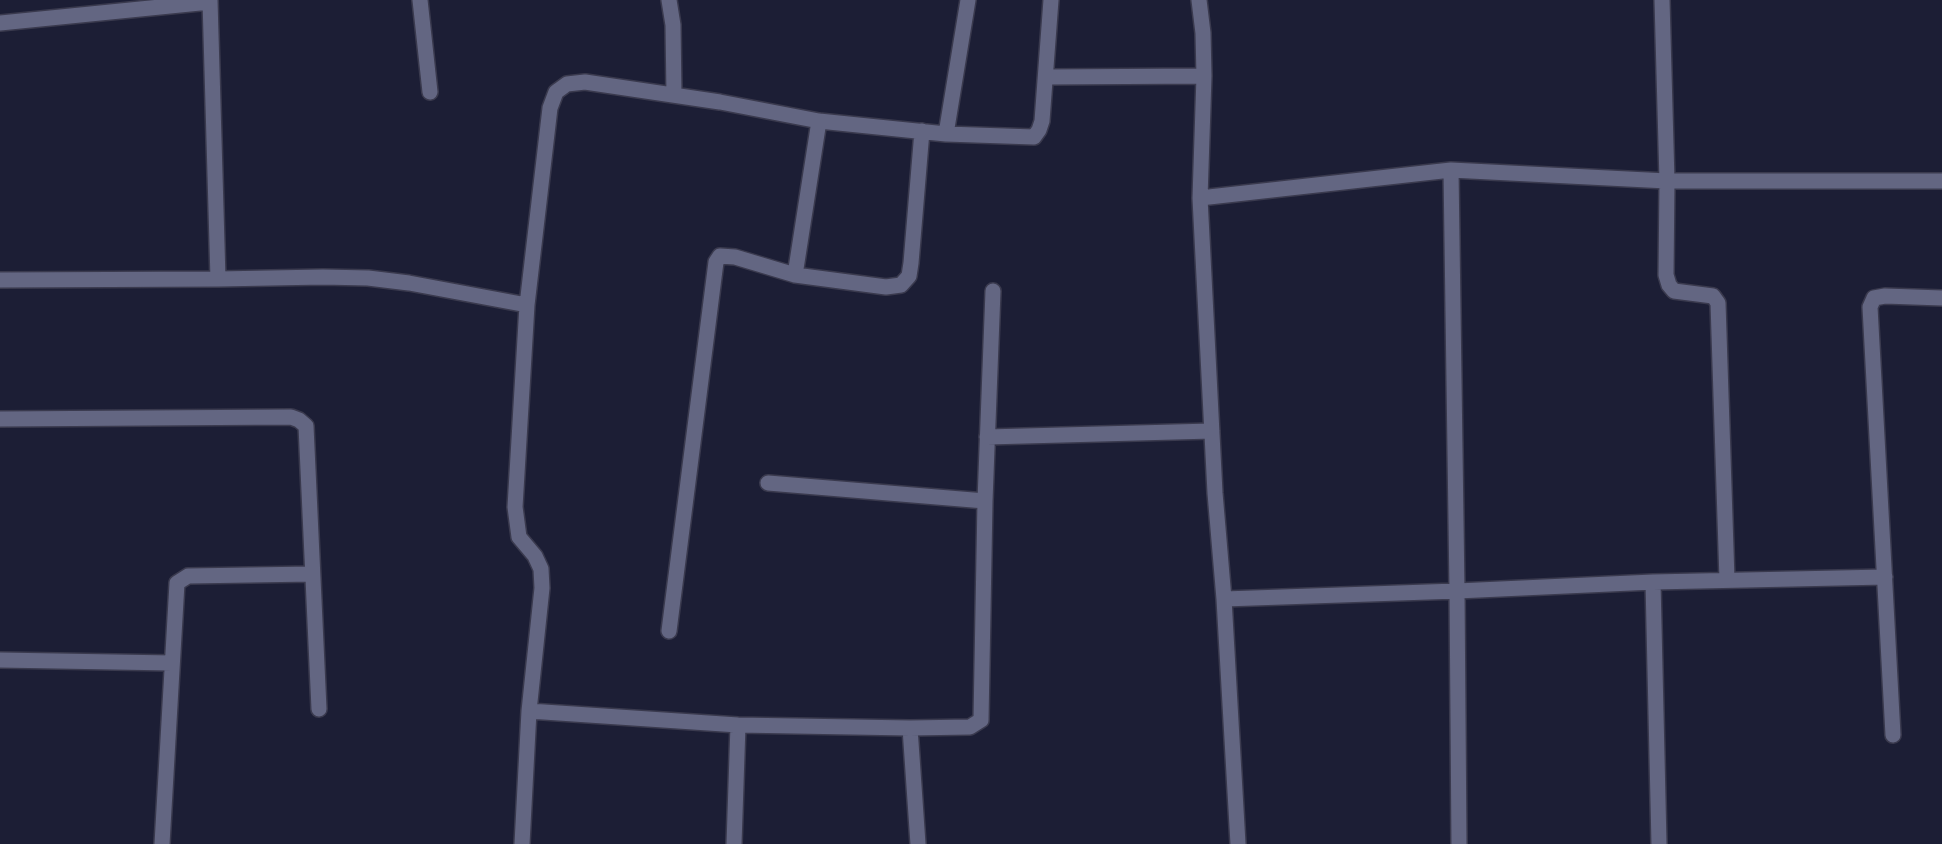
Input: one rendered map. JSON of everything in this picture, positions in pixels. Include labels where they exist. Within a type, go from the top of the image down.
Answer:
[{"type":"street","points":[[420,0],[430,92]]},
{"type":"street","points":[[669,0],[673,25],[674,95]]},
{"type":"street","points":[[946,134],[968,0]]},
{"type":"street","points":[[522,844],[529,711],[542,588],[541,568],[535,556],[519,537],[515,507],[527,305],[550,108],[556,92],[567,84],[585,82],[674,95],[819,121],[946,134],[1034,137],[1042,121],[1051,0]]},
{"type":"street","points":[[1199,0],[1203,33],[1204,76],[1200,198],[1238,844]]},
{"type":"street","points":[[1662,0],[1667,181],[1666,275],[1674,291],[1713,296],[1718,303],[1727,580]]},
{"type":"street","points":[[0,23],[210,1],[218,279]]},
{"type":"street","points":[[1046,77],[1204,76]]},
{"type":"street","points":[[795,275],[819,121]]},
{"type":"street","points":[[669,631],[716,262],[720,256],[735,257],[795,275],[886,287],[901,285],[909,276],[912,262],[922,132]]},
{"type":"street","points":[[1200,198],[1451,170],[1667,181],[1942,181]]},
{"type":"street","points":[[1451,170],[1459,844]]},
{"type":"street","points":[[0,280],[368,278],[409,283],[527,305]]},
{"type":"street","points":[[529,711],[738,725],[970,727],[981,720],[985,501],[993,291]]},
{"type":"street","points":[[1893,735],[1870,307],[1874,298],[1885,296],[1942,298]]},
{"type":"street","points":[[0,419],[291,417],[306,426],[319,709]]},
{"type":"street","points":[[987,437],[1212,431]]},
{"type":"street","points":[[768,483],[985,501]]},
{"type":"street","points":[[162,844],[177,583],[188,576],[312,573]]},
{"type":"street","points":[[1224,599],[1653,582],[1884,577]]},
{"type":"street","points":[[1653,582],[1659,844]]},
{"type":"street","points":[[0,660],[172,663]]},
{"type":"street","points":[[734,844],[738,725]]},
{"type":"street","points":[[910,728],[918,844]]}]
